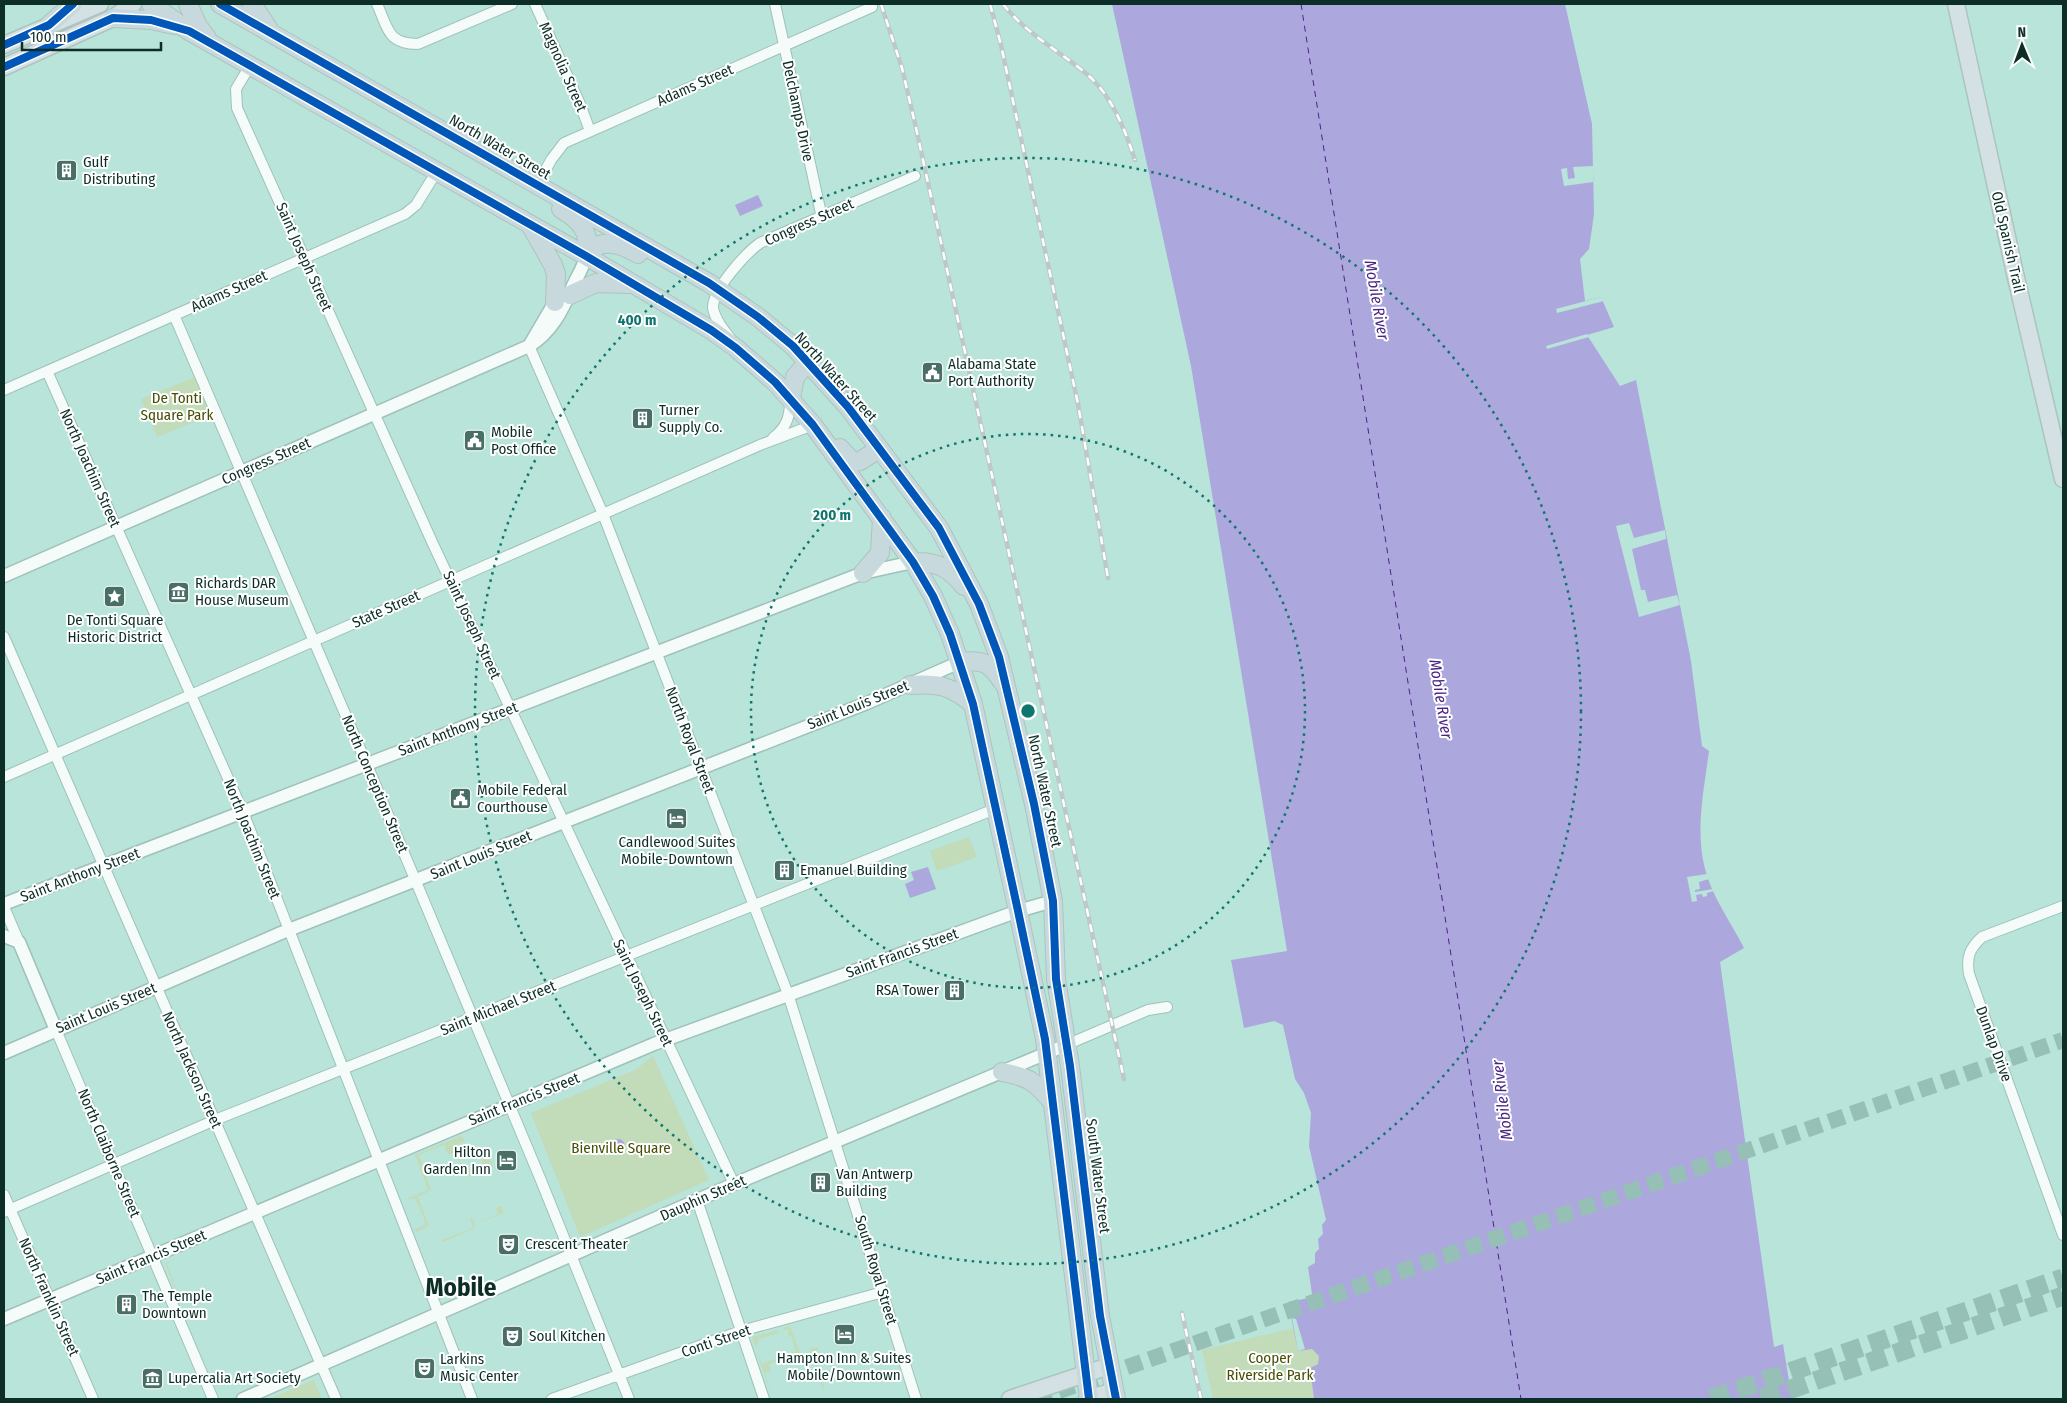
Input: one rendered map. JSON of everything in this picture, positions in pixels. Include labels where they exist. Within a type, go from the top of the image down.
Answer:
[{"type":"highway","points":[[48,25],[73,4]]},
{"type":"highway","points":[[151,4],[189,31]]},
{"type":"highway","points":[[188,4],[198,26],[210,41]]},
{"type":"highway","name":"North Water Street","points":[[220,4],[538,184],[720,290],[758,316],[808,362],[848,407],[939,528],[986,620],[1009,691],[1053,901],[1056,979],[1066,1045]]},
{"type":"highway","points":[[252,4],[272,32]]},
{"type":"highway","points":[[113,18],[151,20],[189,31],[210,41],[586,256],[711,330],[736,348],[791,398],[882,518],[913,562],[937,604],[960,662],[973,704],[1047,1053],[1089,1399]]},
{"type":"highway","points":[[468,144],[495,171],[576,219],[588,239],[586,256]]},
{"type":"highway","points":[[529,224],[553,265],[562,298],[596,283],[633,284]]},
{"type":"highway","points":[[586,256],[596,246],[618,244],[668,270],[704,280]]},
{"type":"highway","points":[[791,398],[795,377],[808,362]]},
{"type":"highway","points":[[813,425],[829,434],[851,461],[860,461],[879,449]]},
{"type":"highway","points":[[863,572],[880,553],[882,518]]},
{"type":"highway","points":[[913,562],[932,562],[947,568],[979,604]]},
{"type":"highway","points":[[960,662],[978,653],[983,646],[986,620]]},
{"type":"highway","points":[[960,662],[981,661],[990,666],[1009,691]]},
{"type":"highway","points":[[910,685],[943,685],[956,691],[973,704]]},
{"type":"highway","name":"South Water Street","points":[[1066,1045],[1086,1189],[1100,1316],[1115,1395]]},
{"type":"highway","points":[[1002,1072],[1028,1078],[1035,1082],[1054,1103]]},
{"type":"main road","points":[[4,45],[100,4]]},
{"type":"main road","points":[[4,67],[113,18],[132,4]]},
{"type":"main road","name":"Old Spanish Trail","points":[[1956,4],[2008,245],[2063,480]]},
{"type":"main road","points":[[1010,1399],[1110,1366]]},
{"type":"main road","points":[[1089,1399],[1115,1395]]},
{"type":"street","points":[[377,4],[391,36],[402,44],[418,44],[512,4]]},
{"type":"street","name":"Magnolia Street","points":[[534,4],[580,104],[590,131]]},
{"type":"street","name":"Delchamps Drive","points":[[776,4],[822,218]]},
{"type":"street","name":"Adams Street","points":[[538,184],[551,160],[564,143],[872,7]]},
{"type":"street","name":"Saint Joseph Street","points":[[250,64],[236,89],[235,102],[304,258],[563,823],[734,1184]]},
{"type":"street","name":"Adams Street","points":[[4,390],[405,214],[420,198],[437,171]]},
{"type":"street","name":"Congress Street","points":[[720,290],[738,262],[749,251],[760,244],[915,176]]},
{"type":"street","points":[[529,346],[583,268],[586,256]]},
{"type":"street","points":[[720,290],[714,299],[715,314],[736,348]]},
{"type":"street","name":"North Conception Street","points":[[174,315],[367,764],[572,1256],[629,1399]]},
{"type":"street","name":"Congress Street","points":[[4,576],[529,346]]},
{"type":"street","name":"North Royal Street","points":[[529,346],[603,514],[788,994],[834,1141]]},
{"type":"street","name":"North Joachim Street","points":[[47,371],[243,812],[472,1399]]},
{"type":"street","name":"State Street","points":[[768,442],[789,421],[791,398]]},
{"type":"street","name":"State Street","points":[[4,777],[768,442],[813,425]]},
{"type":"street","name":"Saint Anthony Street","points":[[4,906],[104,865],[863,572],[879,570],[900,563],[913,562]]},
{"type":"street","name":"North Jackson Street","points":[[4,637],[336,1399]]},
{"type":"street","name":"Saint Louis Street","points":[[4,1053],[289,930],[700,769],[910,685],[921,677],[960,662]]},
{"type":"street","name":"Saint Michael Street","points":[[7,1211],[215,1120],[995,809]]},
{"type":"street","name":"Saint Francis Street","points":[[4,1320],[509,1104],[666,1040],[1018,911],[1053,901]]},
{"type":"street","name":"North Claiborne Street","points":[[4,906],[213,1399]]},
{"type":"street","name":"Dunlap Drive","points":[[2063,906],[1982,937],[1974,944],[1967,962],[1968,974],[2063,1235]]},
{"type":"street","points":[[4,936],[19,942]]},
{"type":"street","name":"Dauphin Street","points":[[243,1399],[834,1141],[1148,1010],[1167,1007]]},
{"type":"street","name":"South Royal Street","points":[[834,1141],[916,1399]]},
{"type":"street","name":"North Franklin Street","points":[[4,1195],[7,1211],[50,1299],[93,1399]]},
{"type":"street","points":[[697,1200],[764,1399]]},
{"type":"street","name":"Conti Street","points":[[552,1399],[741,1331],[883,1292]]},
{"type":"green space","name":"De Tonti Square Park","points":[[197,376],[213,414],[157,437],[141,399]]},
{"type":"green space","points":[[969,837],[977,857],[937,871],[930,851]]},
{"type":"green space","name":"Bienville Square","points":[[653,1056],[709,1180],[580,1237],[531,1113],[635,1070]]},
{"type":"green space","points":[[461,1136],[465,1141],[458,1144],[462,1154],[469,1152],[470,1154],[459,1159],[463,1169],[474,1166],[477,1172],[465,1177],[455,1152],[448,1155],[444,1145],[419,1155],[431,1190],[418,1197],[429,1226],[416,1232],[415,1229],[425,1225],[424,1218],[415,1198],[404,1200],[428,1190],[415,1155]]},
{"type":"green space","points":[[485,1146],[493,1167],[484,1170],[482,1157]]},
{"type":"green space","points":[[501,1206],[504,1213],[475,1224],[498,1214],[496,1208]]},
{"type":"green space","points":[[472,1218],[475,1228],[443,1242],[442,1240],[473,1228],[470,1219]]},
{"type":"green space","points":[[181,1256],[167,1264],[186,1314],[165,1264]]},
{"type":"green space","points":[[790,1326],[802,1358],[799,1358],[797,1354],[769,1364],[771,1371],[765,1373],[773,1399],[757,1353],[762,1364],[796,1351],[791,1336],[788,1337],[789,1329],[784,1330],[782,1328]]},
{"type":"green space","name":"Cooper Riverside Park","points":[[1294,1328],[1298,1350],[1312,1349],[1319,1356],[1318,1364],[1310,1369],[1314,1399],[1213,1399],[1202,1350]]},
{"type":"green space","points":[[778,1330],[778,1333],[759,1339],[756,1348],[752,1337]]},
{"type":"green space","points":[[818,1347],[817,1366],[825,1390],[823,1389],[810,1349]]},
{"type":"green space","points":[[314,1380],[322,1399],[269,1399],[309,1382]]},
{"type":"water","name":"Mobile River","points":[[1112,4],[1565,4],[1592,124],[1594,214],[1589,249],[1580,259],[1585,301],[1601,297],[1614,327],[1587,335],[1620,386],[1636,380],[1691,661],[1702,746],[1709,751],[1701,810],[1702,854],[1712,890],[1744,948],[1720,962],[1774,1347],[1783,1344],[1792,1399],[1314,1399],[1310,1368],[1318,1364],[1319,1356],[1312,1349],[1298,1351],[1288,1302],[1309,1298],[1312,1294],[1308,1267],[1315,1263],[1315,1253],[1319,1249],[1318,1239],[1323,1234],[1322,1225],[1326,1220],[1309,1146],[1311,1113],[1304,1093],[1295,1079],[1283,1025],[1274,1021],[1244,1028],[1231,960],[1287,951],[1191,366]]},
{"type":"water","points":[[758,195],[763,206],[740,216],[735,205]]},
{"type":"water","points":[[928,867],[936,889],[910,898],[905,884],[914,880],[911,872]]},
{"type":"water","points":[[618,1139],[623,1141],[625,1146],[623,1151],[618,1153],[613,1151],[611,1146],[613,1141]]},
{"type":"pier","points":[[1593,166],[1593,182],[1564,186],[1561,169],[1567,168],[1568,179],[1575,178],[1573,167]]},
{"type":"pier","points":[[1601,297],[1604,301],[1557,313],[1556,309]]},
{"type":"pier","points":[[1587,334],[1589,337],[1547,349],[1546,346]]},
{"type":"pier","points":[[1629,523],[1634,538],[1665,530],[1666,539],[1632,549],[1641,590],[1645,590],[1648,602],[1677,595],[1680,605],[1639,617],[1616,526]]},
{"type":"pier","points":[[1707,874],[1709,879],[1699,882],[1700,889],[1695,890],[1695,892],[1713,889],[1714,891],[1707,893],[1707,896],[1703,897],[1702,894],[1696,895],[1697,901],[1692,902],[1687,877]]},
{"type":"pier","points":[[1292,1318],[1296,1319],[1305,1349],[1298,1351]]},
{"type":"ferry route","points":[[1301,4],[1521,1399]]},
{"type":"tunnel","points":[[1036,1399],[2063,1040]]},
{"type":"tunnel","points":[[1711,1399],[2063,1278]]},
{"type":"tunnel","points":[[1762,1399],[2063,1296]]},
{"type":"railway","points":[[881,4],[902,68],[916,128],[1124,1079]]},
{"type":"railway","points":[[990,4],[1001,45],[1078,404],[1108,578]]},
{"type":"railway","points":[[1003,4],[1022,24],[1089,76],[1105,94],[1117,115],[1135,160]]},
{"type":"railway","points":[[1182,1313],[1201,1399]]},
{"type":"cycle path","points":[[4,45],[49,25],[73,4]]},
{"type":"cycle path","points":[[220,4],[709,283],[758,317],[793,346],[848,407],[939,528],[979,604],[999,657],[1034,804],[1053,901],[1056,979],[1070,1066],[1100,1316],[1116,1399]]},
{"type":"cycle path","points":[[4,67],[113,18],[151,20],[189,31],[586,256],[711,330],[736,348],[775,382],[813,425],[913,562],[933,596],[950,634],[973,704],[1045,1039],[1089,1399]]},
{"type":"place","name":"Gulf Distributing","points":[[67,171]]},
{"type":"place","name":"Alabama State Port Authority","points":[[932,373]]},
{"type":"place","name":"Turner Supply Co.","points":[[643,419]]},
{"type":"place","name":"Mobile Post Office","points":[[475,441]]},
{"type":"place","name":"Richards DAR House Museum","points":[[179,592]]},
{"type":"place","name":"De Tonti Square Historic District","points":[[115,597]]},
{"type":"place","name":"Mobile Federal Courthouse","points":[[461,799]]},
{"type":"place","name":"Candlewood Suites Mobile-Downtown","points":[[677,819]]},
{"type":"place","name":"Emanuel Building","points":[[784,870]]},
{"type":"place","name":"RSA Tower","points":[[955,990]]},
{"type":"place","name":"Hilton Garden Inn","points":[[507,1161]]},
{"type":"place","name":"Van Antwerp Building","points":[[820,1183]]},
{"type":"place","name":"Crescent Theater","points":[[509,1244]]},
{"type":"place","name":"The Temple Downtown","points":[[126,1305]]},
{"type":"place","name":"Hampton Inn & Suites Mobile/Downtown","points":[[844,1335]]},
{"type":"place","name":"Soul Kitchen","points":[[513,1336]]},
{"type":"place","name":"Larkins Music Center","points":[[424,1368]]},
{"type":"place","name":"Lupercalia Art Society","points":[[152,1378]]},
{"type":"district","name":"Mobile","points":[[461,1288]]}]
